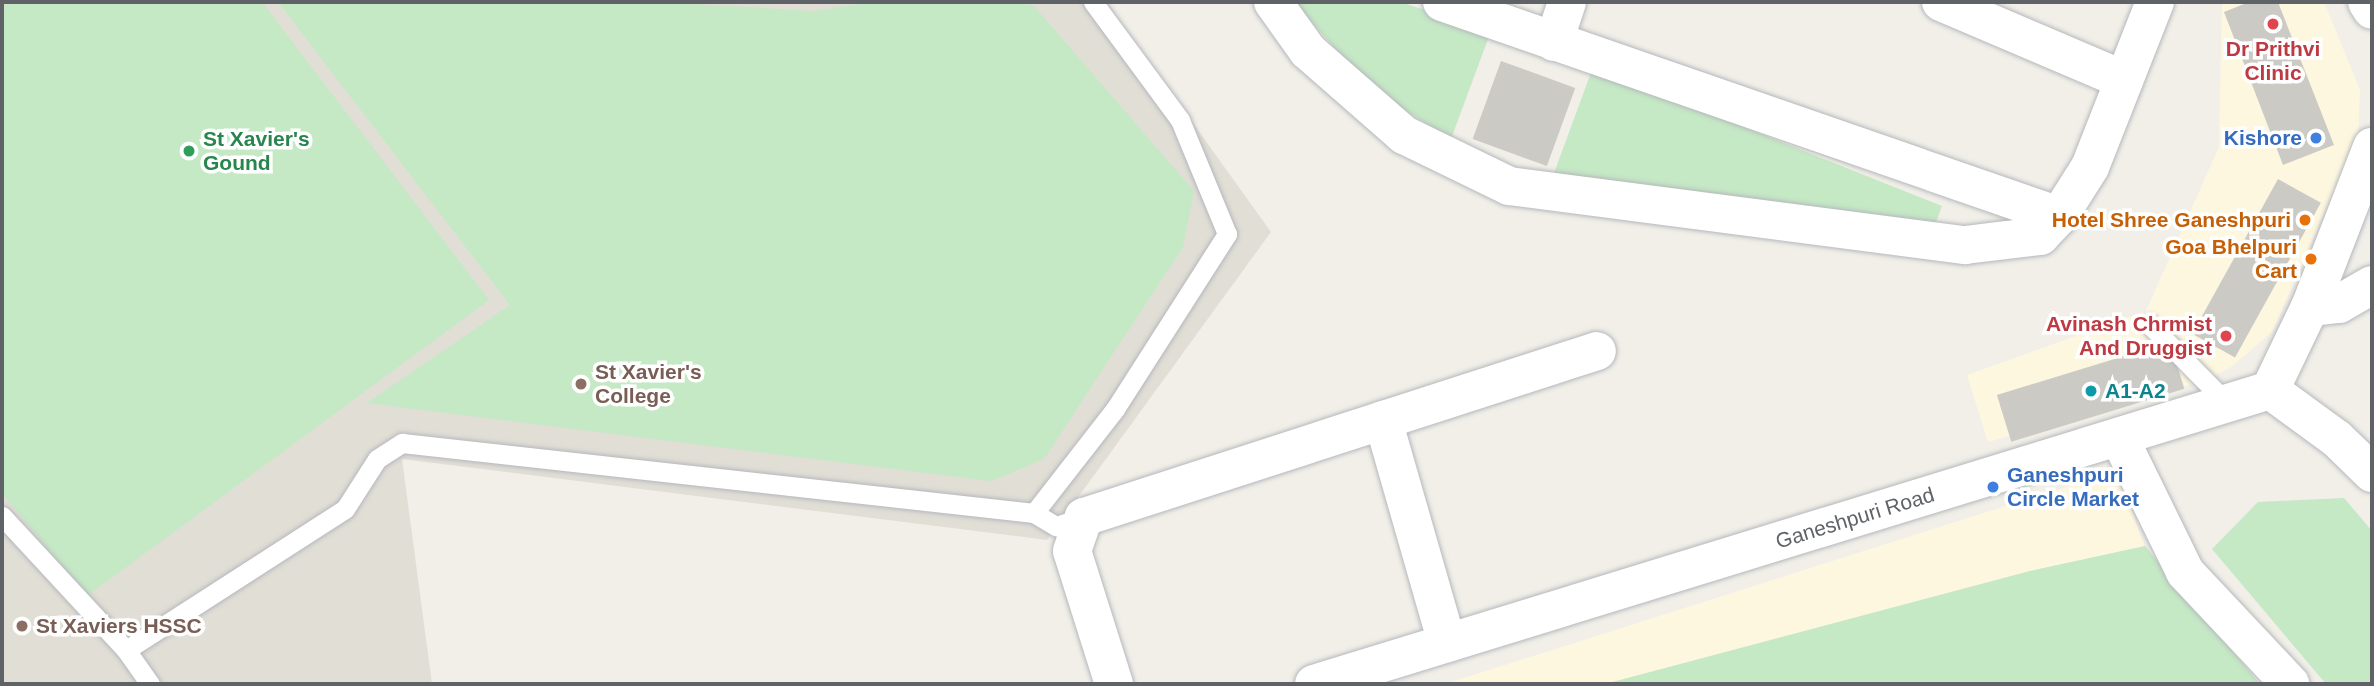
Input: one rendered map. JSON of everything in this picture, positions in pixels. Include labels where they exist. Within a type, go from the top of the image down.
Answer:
[{"type":"street","points":[[1273,2],[1308,51],[1404,135],[1509,186],[1965,245],[2040,236],[2059,216],[2090,167],[2155,2]]},
{"type":"street","points":[[1442,2],[2059,216]]},
{"type":"street","points":[[1554,42],[1567,2]]},
{"type":"street","points":[[2367,2],[2372,10]]},
{"type":"street","points":[[1956,4],[2124,80]]},
{"type":"street","points":[[2372,147],[2310,307],[2270,390],[2337,439],[2372,473]]},
{"type":"street","points":[[2310,307],[2339,304],[2372,285]]},
{"type":"street","points":[[1114,684],[1072,551],[1084,517],[1597,351]]},
{"type":"street","name":"Ganeshpuri Road","points":[[1314,684],[2119,437],[2225,401],[2270,390]]},
{"type":"street","points":[[1383,420],[1447,643]]},
{"type":"street","points":[[2119,437],[2185,572],[2290,684]]},
{"type":"lane","points":[[1034,513],[1115,410],[1227,234],[1180,120],[1093,2]]},
{"type":"lane","points":[[2149,324],[2225,401]]},
{"type":"lane","points":[[127,650],[345,509],[377,459],[402,443],[1034,513],[1056,526],[1084,517]]},
{"type":"lane","points":[[2,516],[127,650],[150,684]]},
{"type":"shaded area","name":"St Xavier's College","points":[[2,2],[1106,2],[1271,232],[1047,540],[402,459],[432,684],[2,684]]},
{"type":"shaded area","points":[[2222,2],[2324,2],[2360,90],[2358,137],[2272,332],[2231,367],[2206,380],[1988,442],[1967,375],[2146,311],[2219,147]]},
{"type":"shaded area","points":[[2116,471],[2145,546],[2030,571],[1605,684],[1445,684]]},
{"type":"green space","name":"St Xavier's Gound","points":[[2,2],[262,2],[489,300],[87,596],[2,493]]},
{"type":"green space","points":[[278,2],[660,2],[814,11],[873,2],[1015,2],[1034,6],[1194,191],[1183,247],[1044,459],[991,481],[367,403],[510,305]]},
{"type":"green space","points":[[1294,2],[1400,2],[1491,31],[1451,139],[1371,89]]},
{"type":"green space","points":[[1593,67],[1942,206],[1932,233],[1553,176]]},
{"type":"green space","points":[[2344,498],[2372,531],[2372,684],[2326,684],[2212,549],[2258,502]]},
{"type":"green space","points":[[2145,546],[2260,684],[1605,684],[2030,571]]},
{"type":"building","points":[[2249,2],[2278,2],[2334,145],[2283,165],[2224,12]]},
{"type":"building","points":[[1501,61],[1575,88],[1547,166],[1473,139]]},
{"type":"building","points":[[2278,179],[2321,203],[2235,358],[2192,334]]},
{"type":"building","name":"A1-A2","points":[[2170,342],[2184,389],[2011,442],[1997,395]]},
{"type":"place","name":"Dr Prithvi Clinic","points":[[2273,24]]},
{"type":"place","name":"Kishore","points":[[2316,138]]},
{"type":"place","name":"St Xavier's Gound","points":[[189,151]]},
{"type":"place","name":"Hotel Shree Ganeshpuri","points":[[2305,220]]},
{"type":"place","name":"Goa Bhelpuri Cart","points":[[2311,259]]},
{"type":"place","name":"Avinash Chrmist And Druggist","points":[[2226,336]]},
{"type":"place","name":"St Xavier's College","points":[[581,384]]},
{"type":"place","name":"A1-A2","points":[[2091,391]]},
{"type":"place","name":"Ganeshpuri Circle Market","points":[[1993,487]]},
{"type":"place","name":"St Xaviers HSSC","points":[[22,626]]}]
